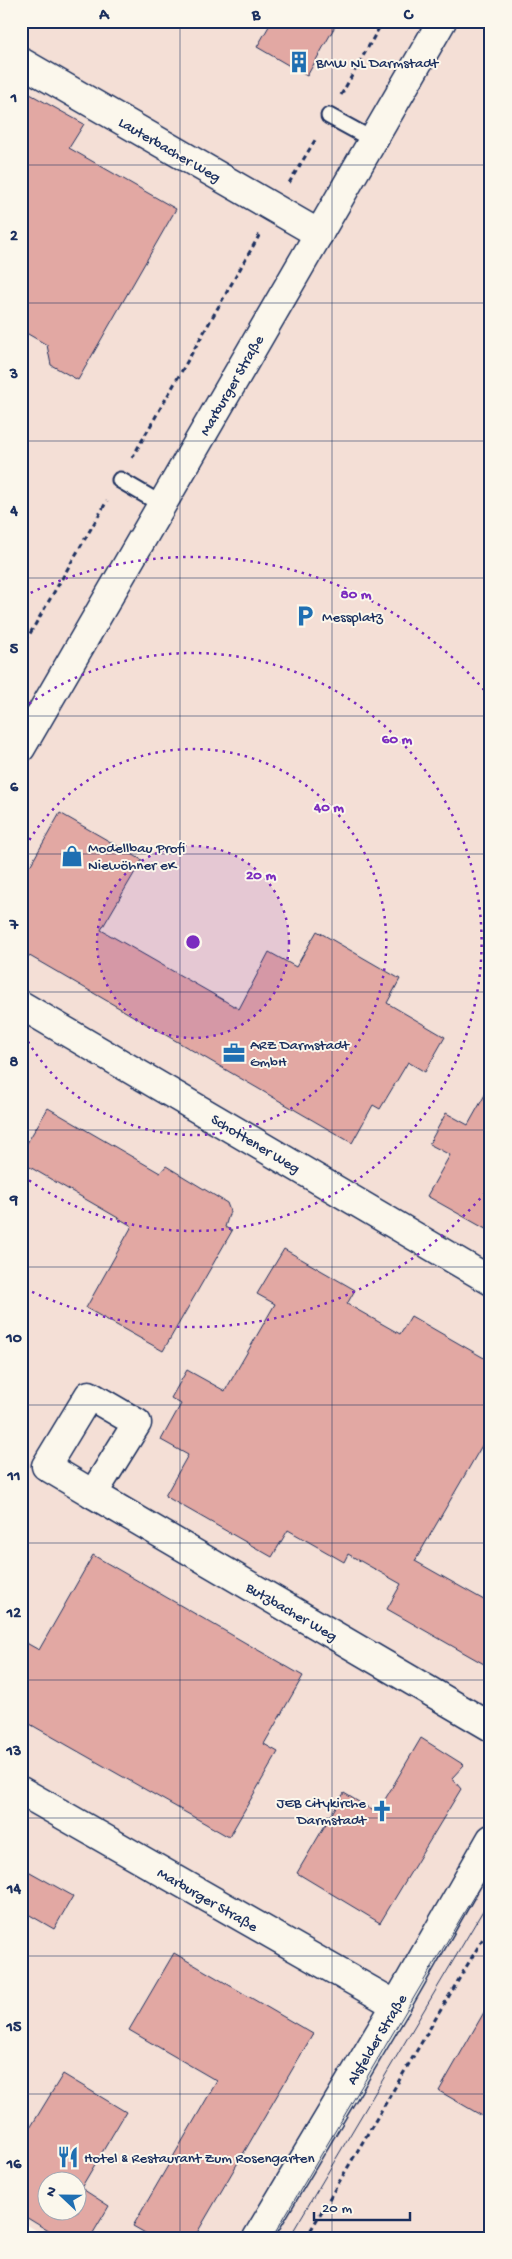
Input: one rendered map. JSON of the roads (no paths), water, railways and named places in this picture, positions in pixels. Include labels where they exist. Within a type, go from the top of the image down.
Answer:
[{"type":"street","name":"Marburger Straße","points":[[21,748],[442,21]]},
{"type":"street","name":"Lauterbacher Weg","points":[[21,62],[318,234]]},
{"type":"street","name":"Schottener Weg","points":[[21,1005],[491,1281]]},
{"type":"street","name":"Butzbacher Weg","points":[[94,1494],[491,1727]]},
{"type":"street","name":"Marburger Straße","points":[[21,1791],[396,2005]]},
{"type":"street","name":"Alsfelder Straße","points":[[257,2238],[396,2005],[491,1839]]},
{"type":"lane","points":[[329,116],[373,140]]},
{"type":"lane","points":[[120,480],[161,504]]},
{"type":"tram line","points":[[272,2238],[491,1867]]},
{"type":"tram line","points":[[289,2238],[491,1897]]},
{"type":"place","name":"BMW NL Darmstadt","points":[[299,62]]},
{"type":"place","name":"Messplatz","points":[[305,616]]},
{"type":"place","name":"Modellbau Profi Niewöhner eK","points":[[72,856]]},
{"type":"place","name":"ARZ Darmstadt GmbH","points":[[234,1053]]},
{"type":"place","name":"JEB Citykirche Darmstadt","points":[[382,1811]]},
{"type":"place","name":"Hotel & Restaurant Zum Rosengarten","points":[[68,2157]]}]
